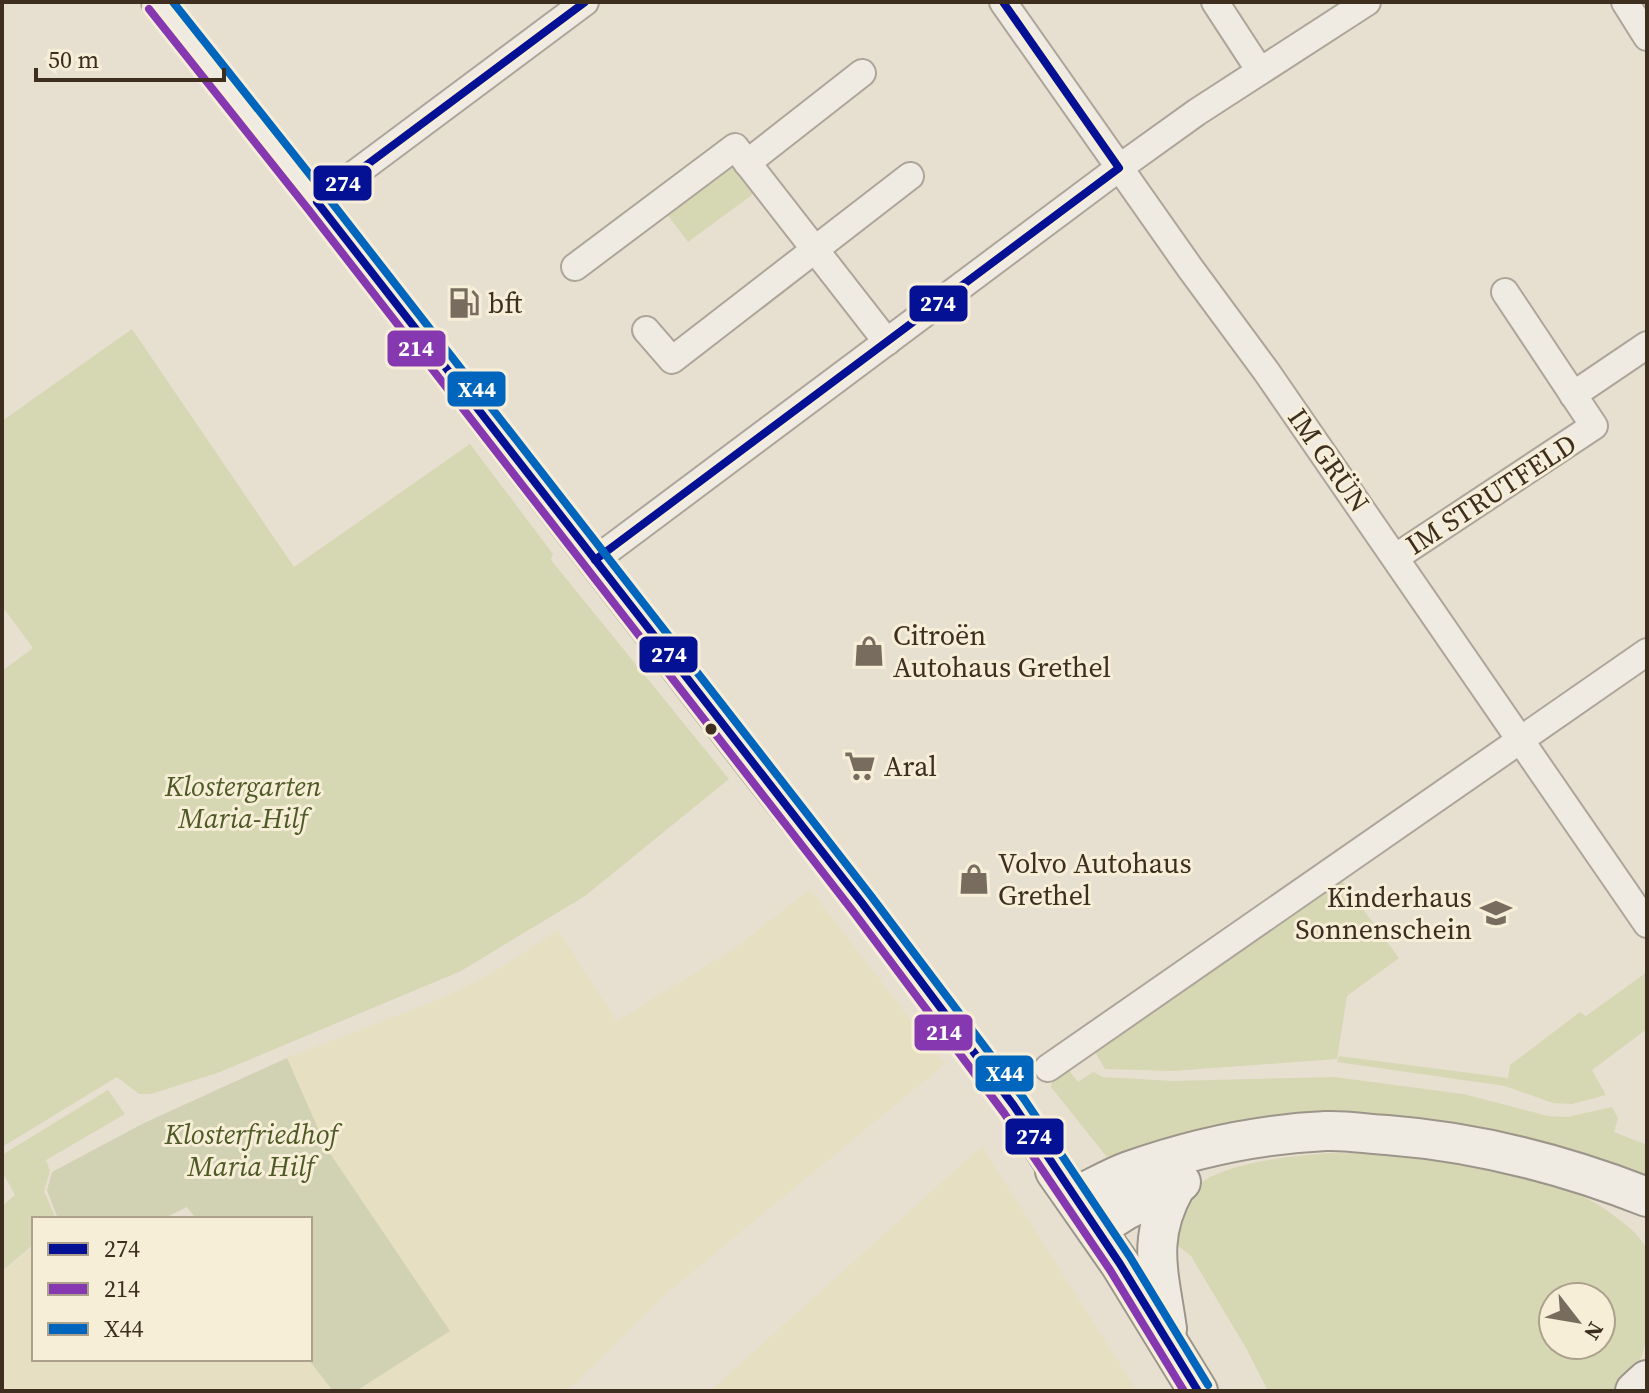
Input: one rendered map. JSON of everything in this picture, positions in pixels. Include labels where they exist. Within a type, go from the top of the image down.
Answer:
[{"type":"main road","points":[[1198,1391],[1065,1184],[1128,1172],[1231,1144],[1329,1131],[1435,1139],[1531,1157],[1647,1197]]},
{"type":"main road","points":[[1096,1229],[1126,1210],[1176,1186],[1231,1144]]},
{"type":"main road","points":[[1602,1179],[1647,1226]]},
{"type":"main road","points":[[1170,1348],[1156,1241],[1162,1210],[1176,1186]]},
{"type":"main road","points":[[1635,1391],[1647,1380]]},
{"type":"street","points":[[158,2],[862,903],[1014,1106],[1065,1184]]},
{"type":"street","points":[[317,202],[585,2]]},
{"type":"street","name":"IM GRÜN","points":[[1003,2],[1257,357],[1644,914]]},
{"type":"street","points":[[1215,2],[1260,71]]},
{"type":"street","points":[[595,560],[1119,168],[1367,2]]},
{"type":"street","points":[[1625,2],[1647,37]]},
{"type":"street","points":[[747,163],[862,73]]},
{"type":"street","points":[[575,267],[735,147],[887,342]]},
{"type":"street","points":[[646,330],[672,360],[910,176]]},
{"type":"street","name":"IM STRUTFELD","points":[[1396,557],[1594,426],[1505,292]]},
{"type":"street","name":"IM STRUTFELD","points":[[1573,395],[1647,345]]},
{"type":"street","points":[[1048,1068],[1647,652]]},
{"type":"shaded area","points":[[810,889],[945,1064],[667,1293],[567,1391],[356,1391],[450,1331],[327,1149],[287,1058],[445,997],[489,975],[558,930],[617,1021],[735,948]]},
{"type":"shaded area","points":[[982,1146],[1137,1391],[710,1391]]},
{"type":"shaded area","points":[[32,1248],[32,1361],[310,1361],[333,1391],[2,1391],[2,1273]]},
{"type":"green space","points":[[731,158],[756,192],[688,242],[663,209]]},
{"type":"green space","name":"Klostergarten Maria-Hilf","points":[[132,329],[294,567],[470,444],[553,554],[551,560],[729,779],[585,896],[461,971],[220,1072],[151,1094],[139,1094],[117,1077],[2,1147],[2,671],[33,648],[2,606],[2,421]]},
{"type":"green space","points":[[1342,881],[1399,958],[1347,996],[1337,1059],[1173,1071],[1105,1069],[1092,1047]]},
{"type":"green space","points":[[1647,972],[1647,1029],[1592,1070],[1606,1095],[1572,1104],[1553,1103],[1505,1086],[1337,1062],[1339,1056],[1508,1078],[1510,1065],[1580,1012],[1586,1016]]},
{"type":"green space","name":"Klosterfriedhof Maria Hilf","points":[[287,1058],[327,1149],[450,1331],[356,1391],[333,1391],[310,1361],[312,1361],[312,1217],[194,1217],[187,1207],[167,1217],[57,1217],[47,1190],[52,1172],[144,1123]]},
{"type":"green space","points":[[1068,1069],[1078,1082],[1093,1072],[1103,1077],[1173,1081],[1334,1077],[1463,1094],[1548,1116],[1567,1117],[1612,1107],[1618,1118],[1614,1132],[1647,1145],[1647,1184],[1461,1130],[1110,1161],[1051,1087],[1052,1080]]},
{"type":"green space","points":[[108,1090],[125,1114],[46,1160],[50,1171],[44,1191],[55,1217],[32,1217],[32,1246],[2,1271],[2,1206],[15,1195],[2,1171],[2,1155]]},
{"type":"green space","points":[[1330,1153],[1444,1159],[1522,1173],[1559,1185],[1592,1201],[1622,1222],[1646,1249],[1646,1338],[1635,1369],[1616,1391],[1268,1391],[1191,1256],[1166,1237],[1186,1198],[1201,1183],[1235,1168],[1276,1159]]},
{"type":"transit line","name":"X44","points":[[173,2],[871,896],[1024,1099],[1130,1257],[1208,1385]]},
{"type":"transit line","name":"274","points":[[585,2],[317,202],[862,903],[1014,1106],[1120,1264],[1198,1391]]},
{"type":"transit line","name":"274","points":[[595,560],[1119,168],[1003,2]]},
{"type":"transit line","name":"214","points":[[149,9],[852,910],[1004,1113],[1110,1270],[1184,1391]]},
{"type":"place","name":"bft","points":[[464,303]]},
{"type":"place","name":"Citroën Autohaus Grethel","points":[[869,651]]},
{"type":"place","name":"Aral","points":[[860,766]]},
{"type":"place","name":"Volvo Autohaus Grethel","points":[[974,879]]},
{"type":"place","name":"Kinderhaus Sonnenschein","points":[[1496,913]]}]
